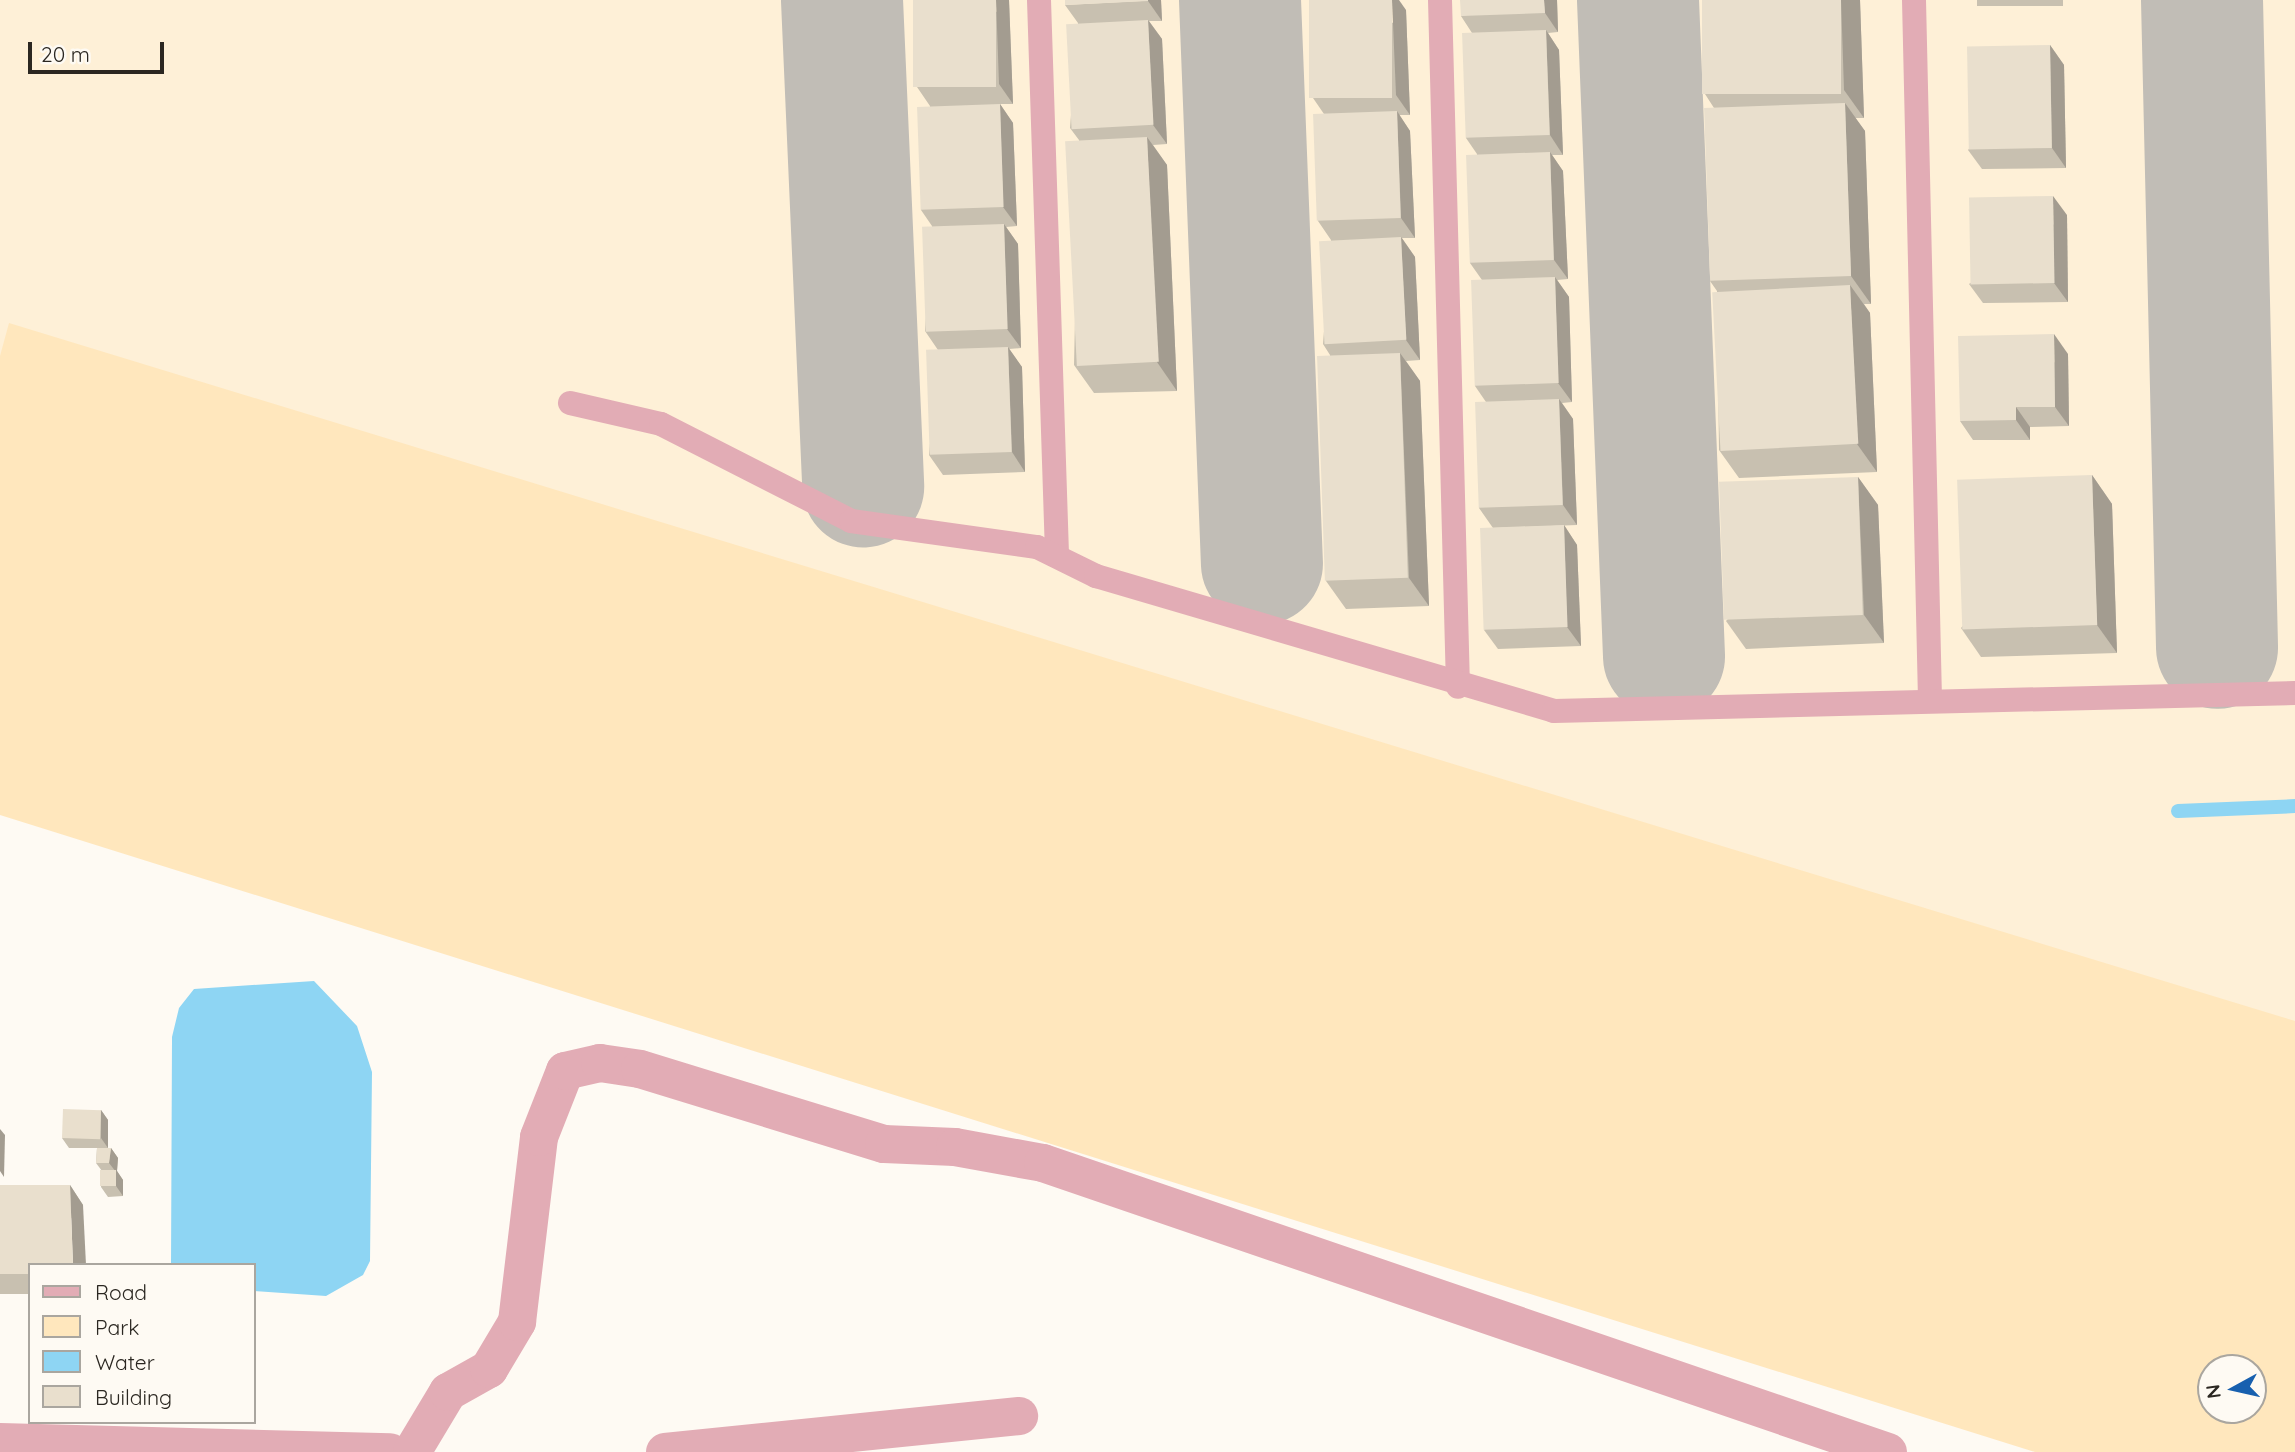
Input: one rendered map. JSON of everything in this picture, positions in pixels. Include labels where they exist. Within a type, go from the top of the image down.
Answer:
[{"type":"street","points":[[412,1452],[448,1392],[489,1369],[517,1322],[539,1137],[565,1071],[600,1063],[640,1069],[884,1144],[955,1147],[1043,1163],[1888,1452]]},
{"type":"street","points":[[665,1452],[1018,1416]]},
{"type":"street","points":[[0,1442],[390,1452]]},
{"type":"lane","points":[[1039,0],[1057,555]]},
{"type":"lane","points":[[1440,0],[1458,687]]},
{"type":"lane","points":[[1914,0],[1930,699]]},
{"type":"lane","points":[[570,403],[661,424],[851,521],[1009,540],[1057,555],[1096,576],[1458,687],[1566,712],[1930,699],[2295,693]]},
{"type":"shaded area","points":[[0,0],[2295,0],[2295,1440],[2247,1424],[2267,1424],[2267,1354],[2197,1354],[2197,1407],[0,667]]},
{"type":"green space","points":[[9,323],[2295,1021],[2295,1452],[2035,1452],[0,815],[0,356]]},
{"type":"water","points":[[314,981],[357,1026],[372,1072],[370,1261],[363,1275],[326,1296],[256,1291],[256,1263],[171,1263],[172,1037],[179,1008],[194,989]]},
{"type":"building","points":[[913,0],[996,0],[996,87],[913,87]]},
{"type":"building","points":[[1065,0],[1148,0],[1148,1],[1065,5]]},
{"type":"building","points":[[1309,0],[1392,0],[1392,98],[1309,98]]},
{"type":"building","points":[[1460,0],[1544,0],[1545,13],[1461,16]]},
{"type":"building","points":[[1702,0],[1841,0],[1841,94],[1702,94]]},
{"type":"building","points":[[1148,20],[1153,125],[1072,129],[1066,24]]},
{"type":"building","points":[[1546,30],[1550,135],[1466,138],[1462,33]]},
{"type":"building","points":[[2050,45],[2052,148],[1969,149],[1967,46]]},
{"type":"building","points":[[1845,103],[1851,276],[1710,281],[1704,108]]},
{"type":"building","points":[[1000,104],[1004,207],[921,210],[917,107]]},
{"type":"building","points":[[1397,111],[1401,218],[1317,221],[1313,114]]},
{"type":"building","points":[[1147,137],[1159,362],[1077,366],[1065,141]]},
{"type":"building","points":[[1550,152],[1554,260],[1470,263],[1466,155]]},
{"type":"building","points":[[2053,196],[2055,283],[1971,284],[1969,197]]},
{"type":"building","points":[[1004,224],[1008,329],[926,332],[922,227]]},
{"type":"building","points":[[1401,237],[1406,340],[1325,344],[1319,241]]},
{"type":"building","points":[[1555,277],[1559,383],[1475,386],[1471,280]]},
{"type":"building","points":[[1850,285],[1858,444],[1721,451],[1712,292]]},
{"type":"building","points":[[2054,334],[2055,407],[2016,407],[2016,420],[1960,421],[1958,336]]},
{"type":"building","points":[[1008,347],[1012,452],[930,455],[926,350]]},
{"type":"building","points":[[1400,353],[1408,578],[1325,581],[1317,356]]},
{"type":"building","points":[[1559,399],[1563,505],[1479,508],[1475,402]]},
{"type":"building","points":[[2092,475],[2097,625],[1962,630],[1957,480]]},
{"type":"building","points":[[1858,477],[1863,615],[1724,620],[1719,482]]},
{"type":"building","points":[[1564,525],[1568,627],[1484,630],[1480,528]]},
{"type":"building","points":[[63,1109],[101,1110],[100,1139],[62,1138]]},
{"type":"building","points":[[97,1148],[111,1148],[109,1163],[96,1163]]},
{"type":"building","points":[[100,1170],[116,1170],[116,1186],[100,1186]]},
{"type":"building","points":[[0,1185],[70,1185],[73,1263],[28,1263],[28,1274],[0,1274]]},
{"type":"waterway","points":[[2178,811],[2295,806]]},
{"type":"taxiway","points":[[842,0],[863,487]]},
{"type":"taxiway","points":[[1240,0],[1262,564]]},
{"type":"taxiway","points":[[1638,0],[1664,656]]},
{"type":"taxiway","points":[[2202,0],[2217,648]]}]
